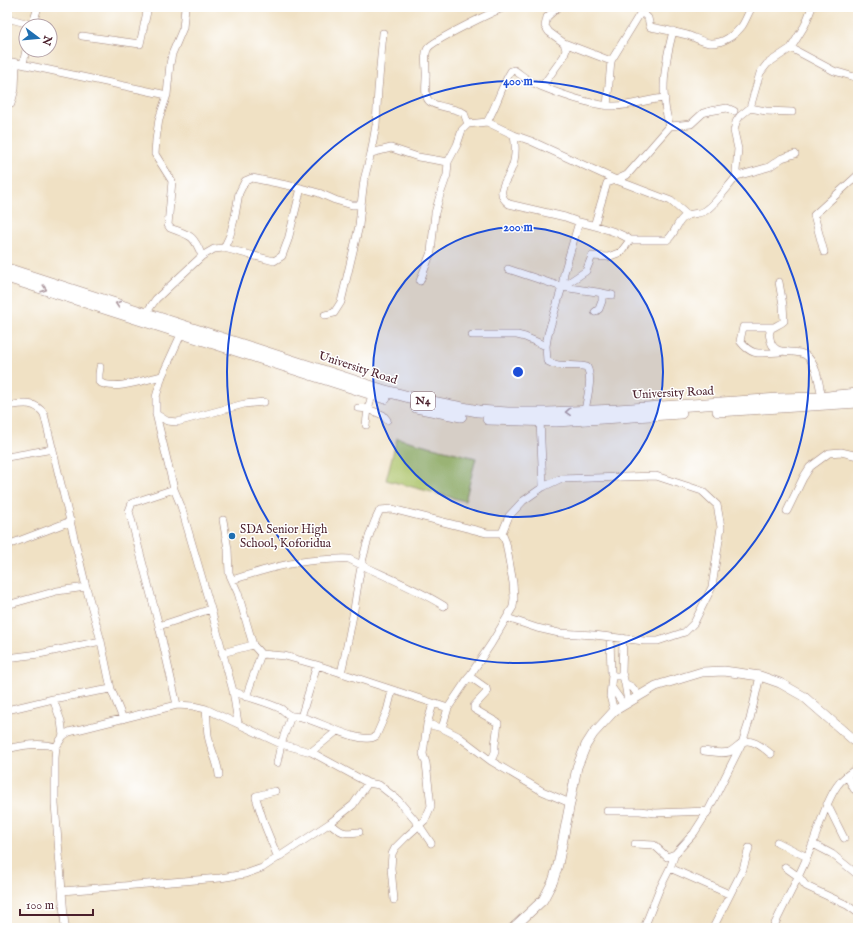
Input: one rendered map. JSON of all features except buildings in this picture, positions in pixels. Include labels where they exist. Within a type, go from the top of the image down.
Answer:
[{"type":"highway","name":"University Road","points":[[7,269],[372,395],[415,407],[475,418],[556,421],[779,399],[822,398],[858,394]]},
{"type":"highway","name":"University Road","points":[[7,277],[143,317]]},
{"type":"highway","name":"University Road","points":[[182,330],[417,400],[485,411],[548,413],[585,411],[617,414],[858,402]]},
{"type":"main road","points":[[513,928],[534,909],[548,892],[558,866],[577,767],[586,745],[593,734],[614,711],[656,686],[702,672],[724,671],[760,676],[780,683],[804,696],[858,744]]},
{"type":"street","points":[[35,18],[38,7]]},
{"type":"street","points":[[82,36],[140,44],[148,7]]},
{"type":"street","points":[[185,7],[183,28],[171,59],[167,95],[159,119],[155,154],[172,181],[168,211],[168,224],[170,228],[190,236],[197,245],[202,256]]},
{"type":"street","points":[[468,124],[464,113],[459,110],[433,104],[427,98],[426,51],[431,45],[456,31],[506,7]]},
{"type":"street","points":[[558,7],[547,17],[545,26],[549,32],[564,43],[611,61]]},
{"type":"street","points":[[607,106],[611,61],[637,8],[648,18],[650,27],[688,35],[710,43],[719,42],[731,37],[742,26],[752,7]]},
{"type":"street","points":[[737,176],[738,149],[735,138],[735,126],[740,116],[750,108],[760,73],[767,64],[791,48],[805,26],[810,8]]},
{"type":"street","points":[[7,18],[18,21]]},
{"type":"street","points":[[670,126],[666,110],[664,82],[673,31]]},
{"type":"street","points":[[325,315],[334,313],[341,302],[359,226],[364,180],[371,153],[377,119],[383,33]]},
{"type":"street","points":[[540,86],[547,81],[554,68],[564,56],[566,50],[564,43]]},
{"type":"street","points":[[791,48],[834,71],[858,78]]},
{"type":"street","points":[[11,104],[19,64],[22,58]]},
{"type":"street","points":[[7,61],[167,95]]},
{"type":"street","points":[[487,122],[502,86],[511,71],[514,70],[540,86],[575,98],[607,106],[617,106],[665,98]]},
{"type":"street","points":[[594,226],[607,183],[627,175],[670,126],[691,124],[703,113],[710,111],[728,108],[734,111]]},
{"type":"street","points":[[750,108],[766,111],[792,112]]},
{"type":"street","points":[[420,281],[431,252],[435,213],[447,175],[448,162],[457,145],[462,130],[468,124],[487,122],[616,180],[671,201],[687,215]]},
{"type":"street","points":[[514,135],[516,147],[514,157],[511,170],[502,187],[504,200],[509,204],[565,217],[626,236],[630,240],[667,240],[672,237],[677,226],[687,215],[704,211],[711,206],[737,176],[769,167],[782,158],[795,154]]},
{"type":"street","points":[[371,153],[391,148],[418,158],[448,162]]},
{"type":"street","points":[[824,252],[814,215],[858,174]]},
{"type":"street","points":[[224,248],[230,235],[239,193],[246,181],[252,178],[301,188],[352,205],[361,204]]},
{"type":"street","points":[[143,317],[156,299],[202,256],[214,249],[224,248],[274,261],[282,256],[288,240],[301,188]]},
{"type":"street","points":[[579,222],[564,273],[562,288],[548,334],[546,346],[547,361],[553,365],[587,367],[589,371],[589,380],[585,411]]},
{"type":"street","points":[[562,288],[586,271],[592,256],[608,257],[621,252],[630,240]]},
{"type":"street","points":[[508,269],[562,288],[612,295]]},
{"type":"street","points":[[779,282],[784,321],[781,325],[774,327],[743,327],[740,340],[746,349],[754,353],[803,353],[815,367],[822,398]]},
{"type":"street","points":[[595,312],[599,309],[602,300],[602,293]]},
{"type":"street","points":[[774,327],[769,333],[772,346],[775,349],[784,352]]},
{"type":"street","points":[[182,330],[162,376],[156,397],[156,414],[174,489],[181,506],[233,691],[238,723]]},
{"type":"street","points":[[472,336],[517,335],[526,337],[546,346]]},
{"type":"street","points":[[100,367],[99,382],[105,385],[121,385],[162,376]]},
{"type":"street","points":[[366,425],[372,395]]},
{"type":"street","points":[[156,414],[167,421],[177,422],[244,404],[264,402]]},
{"type":"street","points":[[7,406],[32,404],[41,409],[44,414],[86,588],[101,641],[111,689],[123,719]]},
{"type":"street","points":[[358,408],[368,409],[384,415],[387,420]]},
{"type":"street","points":[[540,420],[543,487]]},
{"type":"street","points":[[7,457],[53,449]]},
{"type":"street","points":[[787,510],[802,478],[810,467],[829,452],[841,452],[858,456]]},
{"type":"street","points":[[442,728],[448,708],[508,618],[513,607],[514,598],[506,544],[502,532],[509,516],[523,501],[543,487],[560,479],[656,476],[702,491],[717,505],[721,527],[712,588],[694,623],[685,632],[658,641],[559,633],[537,628],[508,618]]},
{"type":"street","points":[[174,489],[136,502],[132,504],[129,511],[159,626],[177,705]]},
{"type":"street","points":[[341,673],[349,637],[361,565],[368,536],[380,510],[392,509],[488,533],[502,532]]},
{"type":"street","points":[[223,520],[228,549],[229,573],[238,593],[253,645],[261,654],[285,656],[317,665],[392,691],[448,708]]},
{"type":"street","points":[[13,543],[71,521]]},
{"type":"street","points":[[232,580],[270,568],[309,560],[340,558],[349,559],[401,582],[427,595],[444,606]]},
{"type":"street","points":[[7,605],[57,591],[86,588]]},
{"type":"street","points":[[159,626],[211,609]]},
{"type":"street","points":[[610,636],[612,675],[612,688],[610,696],[614,711]]},
{"type":"street","points":[[623,638],[622,673],[626,684],[626,703]]},
{"type":"street","points":[[7,658],[39,654],[101,641]]},
{"type":"street","points":[[222,653],[253,645]]},
{"type":"street","points":[[246,697],[261,654]]},
{"type":"street","points":[[301,717],[317,665]]},
{"type":"street","points":[[612,675],[620,676],[622,673]]},
{"type":"street","points":[[469,676],[486,688],[487,692],[474,706],[474,709],[498,724],[494,745],[495,752],[491,761]]},
{"type":"street","points":[[644,928],[675,854],[694,833],[708,810],[742,743],[750,719],[760,676]]},
{"type":"street","points":[[612,688],[619,689],[626,684]]},
{"type":"street","points":[[626,684],[632,687],[639,696]]},
{"type":"street","points":[[612,688],[626,703]]},
{"type":"street","points":[[7,710],[53,699],[111,689]]},
{"type":"street","points":[[233,691],[279,708],[290,716],[301,717],[337,731],[366,739],[376,736],[387,711],[392,691]]},
{"type":"street","points":[[53,699],[59,713],[63,736]]},
{"type":"street","points":[[394,900],[391,868],[392,854],[395,848],[425,820],[431,806],[426,763],[423,754],[427,724],[433,704]]},
{"type":"street","points":[[65,928],[55,804],[56,747],[63,736],[69,732],[177,705],[206,709],[281,744],[311,752],[368,783],[379,785],[389,792],[419,825],[431,843]]},
{"type":"street","points":[[206,709],[208,735],[213,754],[216,757],[219,775]]},
{"type":"street","points":[[277,763],[281,744],[290,716]]},
{"type":"street","points":[[427,724],[442,728],[458,736],[491,761],[542,791],[570,803]]},
{"type":"street","points":[[311,752],[337,731]]},
{"type":"street","points":[[704,751],[718,753],[730,752],[747,741],[752,742],[771,754]]},
{"type":"street","points":[[7,749],[28,745],[47,744],[56,747]]},
{"type":"street","points":[[773,928],[808,857],[828,804],[837,786],[858,768]]},
{"type":"street","points":[[847,776],[854,789],[858,792]]},
{"type":"street","points":[[62,891],[220,878],[245,874],[262,868],[330,823],[353,805],[368,783]]},
{"type":"street","points":[[275,791],[256,796],[256,798],[278,858]]},
{"type":"street","points":[[828,804],[844,838]]},
{"type":"street","points":[[607,811],[640,811],[656,813],[708,810]]},
{"type":"street","points":[[330,823],[342,833],[347,834],[359,832]]},
{"type":"street","points":[[777,842],[808,857]]},
{"type":"street","points":[[635,844],[654,845],[667,856],[675,854]]},
{"type":"street","points":[[813,844],[832,854],[858,875]]},
{"type":"street","points":[[713,928],[743,869],[749,848]]},
{"type":"street","points":[[670,868],[729,894]]},
{"type":"street","points":[[785,868],[799,876],[806,886],[847,905],[858,913]]},
{"type":"green space","points":[[397,438],[476,458],[465,501],[386,480]]},
{"type":"place","name":"SDA Senior High School, Koforidua","points":[[232,536]]}]
